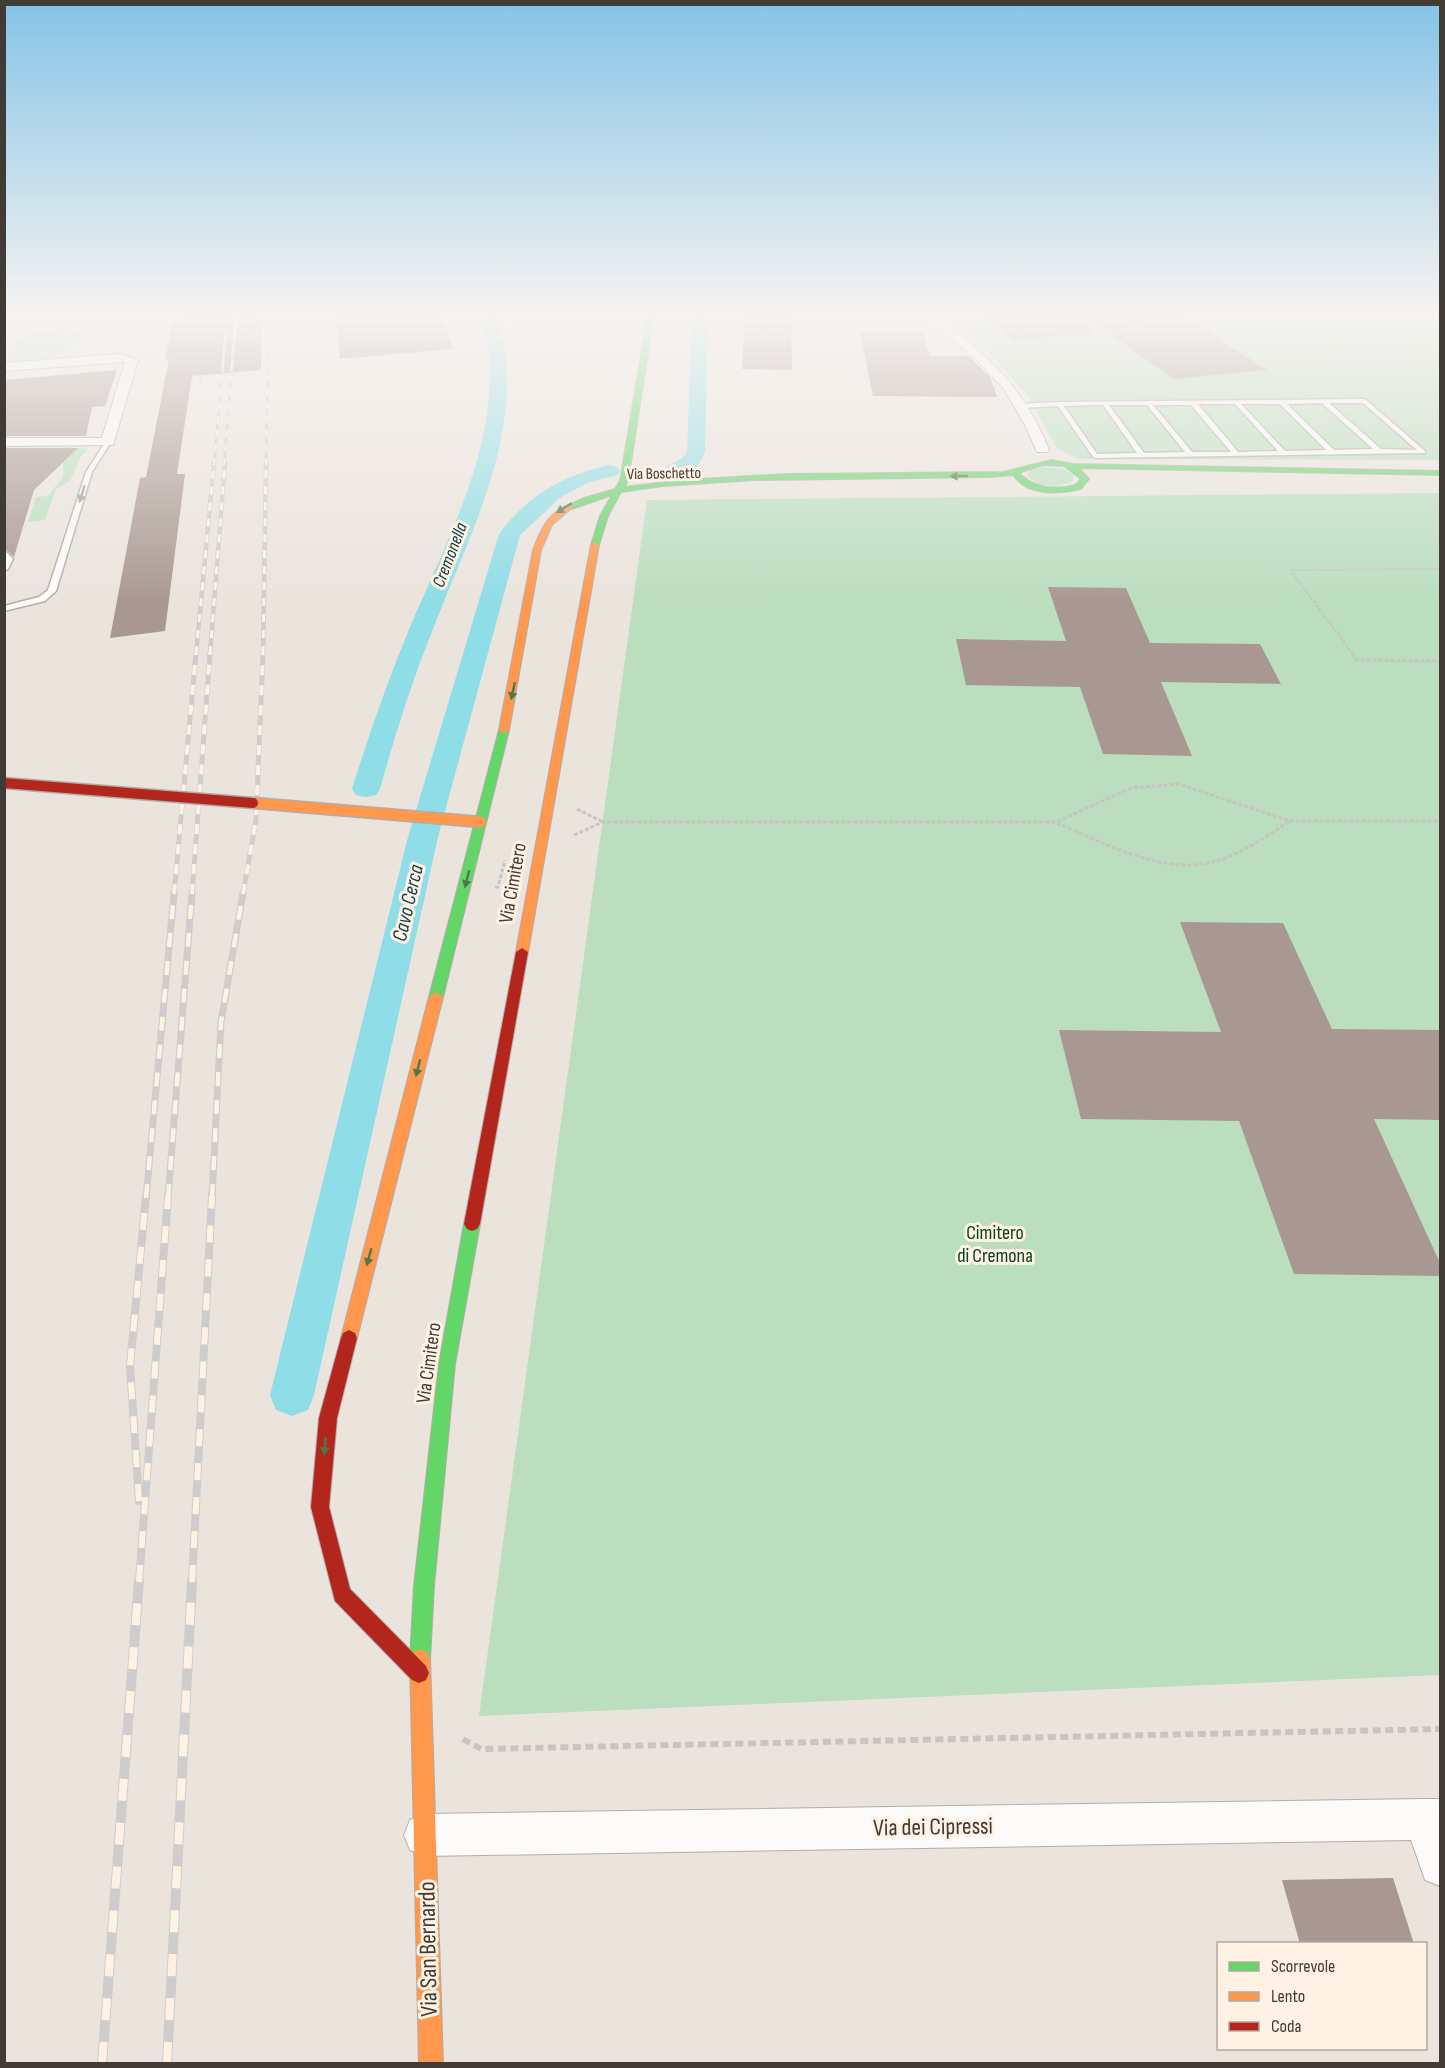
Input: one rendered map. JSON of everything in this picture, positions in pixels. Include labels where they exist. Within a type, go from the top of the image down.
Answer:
[{"type":"street","points":[[4,442],[108,441],[117,411]]},
{"type":"street","name":"Via Cimitero","points":[[425,1835],[419,1673],[424,1586],[447,1364],[595,547],[604,516],[619,491],[630,451],[636,411]]},
{"type":"street","points":[[1023,411],[1042,449],[1063,465],[1083,474],[1084,483]]},
{"type":"street","points":[[1036,488],[1020,480],[1021,468],[1035,459],[1042,449]]},
{"type":"street","name":"Via Boschetto","points":[[619,491],[744,478],[991,475],[1021,468],[1063,465],[1440,473]]},
{"type":"street","name":"Via Boschetto","points":[[619,491],[762,488],[1070,489],[1084,483],[1156,477],[1440,481]]},
{"type":"street","points":[[419,1673],[342,1594],[320,1507],[328,1418],[514,691],[542,529],[555,514],[571,503],[592,495],[619,491]]},
{"type":"street","points":[[4,783],[482,822]]},
{"type":"street","points":[[1432,1819],[1440,1865]]},
{"type":"street","name":"Via dei Cipressi","points":[[425,1835],[1432,1819]]},
{"type":"street","name":"Via San Bernardo","points":[[425,1835],[431,2064]]},
{"type":"lane","points":[[1064,411],[1095,456],[1189,453],[1423,452],[1376,411]]},
{"type":"lane","points":[[1110,411],[1142,455]]},
{"type":"lane","points":[[1154,411],[1189,453]]},
{"type":"lane","points":[[1200,411],[1236,453]]},
{"type":"lane","points":[[1244,411],[1284,453]]},
{"type":"lane","points":[[1291,411],[1332,452]]},
{"type":"lane","points":[[1334,411],[1379,451]]},
{"type":"lane","points":[[4,609],[42,599],[52,591],[89,472],[108,441]]},
{"type":"lane","points":[[4,552],[9,559],[4,569]]},
{"type":"path","points":[[1440,569],[1290,570],[1357,660],[1440,661]]},
{"type":"path","points":[[1056,822],[1131,788],[1178,784],[1290,821],[1440,821]]},
{"type":"path","points":[[603,822],[1056,822],[1156,861],[1206,863],[1248,846],[1290,821]]},
{"type":"path","points":[[456,1730],[461,1738],[481,1749],[1440,1729]]},
{"type":"green space","points":[[1036,411],[1440,411],[1440,460],[1078,459],[1057,448]]},
{"type":"green space","points":[[63,447],[88,449],[80,458],[70,481],[56,489],[45,520],[28,522],[36,497],[48,496],[63,477]]},
{"type":"green space","points":[[1041,467],[1064,469],[1073,475],[1073,481],[1061,485],[1049,485],[1032,480],[1027,476],[1030,470]]},
{"type":"green space","name":"Cimitero di Cremona","points":[[1440,493],[1440,1675],[479,1716],[647,500]]},
{"type":"building","points":[[4,411],[91,411],[86,436],[4,436]]},
{"type":"building","points":[[159,411],[187,411],[177,474],[185,474],[165,631],[110,638],[140,478],[146,477]]},
{"type":"building","points":[[4,448],[78,448],[34,490],[14,557],[4,548]]},
{"type":"building","points":[[1048,587],[1126,588],[1150,643],[1260,644],[1281,684],[1161,682],[1192,756],[1103,754],[1080,687],[966,685],[956,639],[1066,641]]},
{"type":"building","points":[[1180,922],[1283,923],[1332,1029],[1440,1030],[1440,1120],[1374,1119],[1440,1263],[1440,1276],[1294,1274],[1239,1121],[1081,1119],[1059,1030],[1221,1032]]},
{"type":"building","points":[[1393,1878],[1413,1942],[1299,1942],[1282,1880]]},
{"type":"waterway","name":"Cremonella","points":[[366,789],[406,669],[453,554],[482,475],[496,411]]},
{"type":"waterway","name":"Cavo Cerca","points":[[672,471],[690,463],[696,452],[697,411]]},
{"type":"waterway","name":"Cavo Cerca","points":[[292,1395],[423,837],[510,534],[554,493],[580,479],[610,471]]},
{"type":"railway","points":[[214,465],[219,411]]},
{"type":"railway","points":[[224,465],[228,411]]},
{"type":"railway","points":[[266,465],[267,411]]},
{"type":"railway","points":[[196,654],[214,463]]},
{"type":"railway","points":[[210,654],[225,463]]},
{"type":"railway","points":[[263,654],[266,463]]},
{"type":"railway","points":[[174,894],[196,653]]},
{"type":"railway","points":[[192,894],[210,653]]},
{"type":"railway","points":[[243,894],[256,820],[263,653]]},
{"type":"railway","points":[[146,1198],[174,893]]},
{"type":"railway","points":[[168,1198],[192,893]]},
{"type":"railway","points":[[212,1198],[221,1022],[243,893]]},
{"type":"railway","points":[[139,1501],[130,1366],[146,1196]]},
{"type":"railway","points":[[139,1582],[168,1196]]},
{"type":"railway","points":[[192,1582],[212,1196]]},
{"type":"railway","points":[[102,2064],[139,1581]]},
{"type":"railway","points":[[167,2064],[192,1581]]},
{"type":"traffic: fast","points":[[595,545],[604,516],[624,481],[635,411]]},
{"type":"traffic: fast","points":[[569,507],[605,494],[643,486],[755,478],[991,475],[1009,474],[1033,465],[1052,462],[1070,466],[1085,479],[1078,487],[1054,491],[1031,486],[1017,476],[1017,471]]},
{"type":"traffic: fast","points":[[1068,466],[1440,473]]},
{"type":"traffic: fast","points":[[436,997],[504,730]]},
{"type":"traffic: fast","points":[[420,1659],[424,1586],[447,1364],[472,1224]]},
{"type":"traffic: slow","points":[[504,730],[537,550],[548,525],[569,507]]},
{"type":"traffic: slow","points":[[522,952],[595,545]]},
{"type":"traffic: slow","points":[[253,803],[481,822]]},
{"type":"traffic: slow","points":[[349,1338],[436,997]]},
{"type":"traffic: slow","points":[[420,1659],[431,2064]]},
{"type":"traffic: jam","points":[[4,783],[253,803]]},
{"type":"traffic: jam","points":[[472,1224],[522,952]]},
{"type":"traffic: jam","points":[[349,1338],[328,1418],[320,1507],[342,1594],[419,1673]]}]
